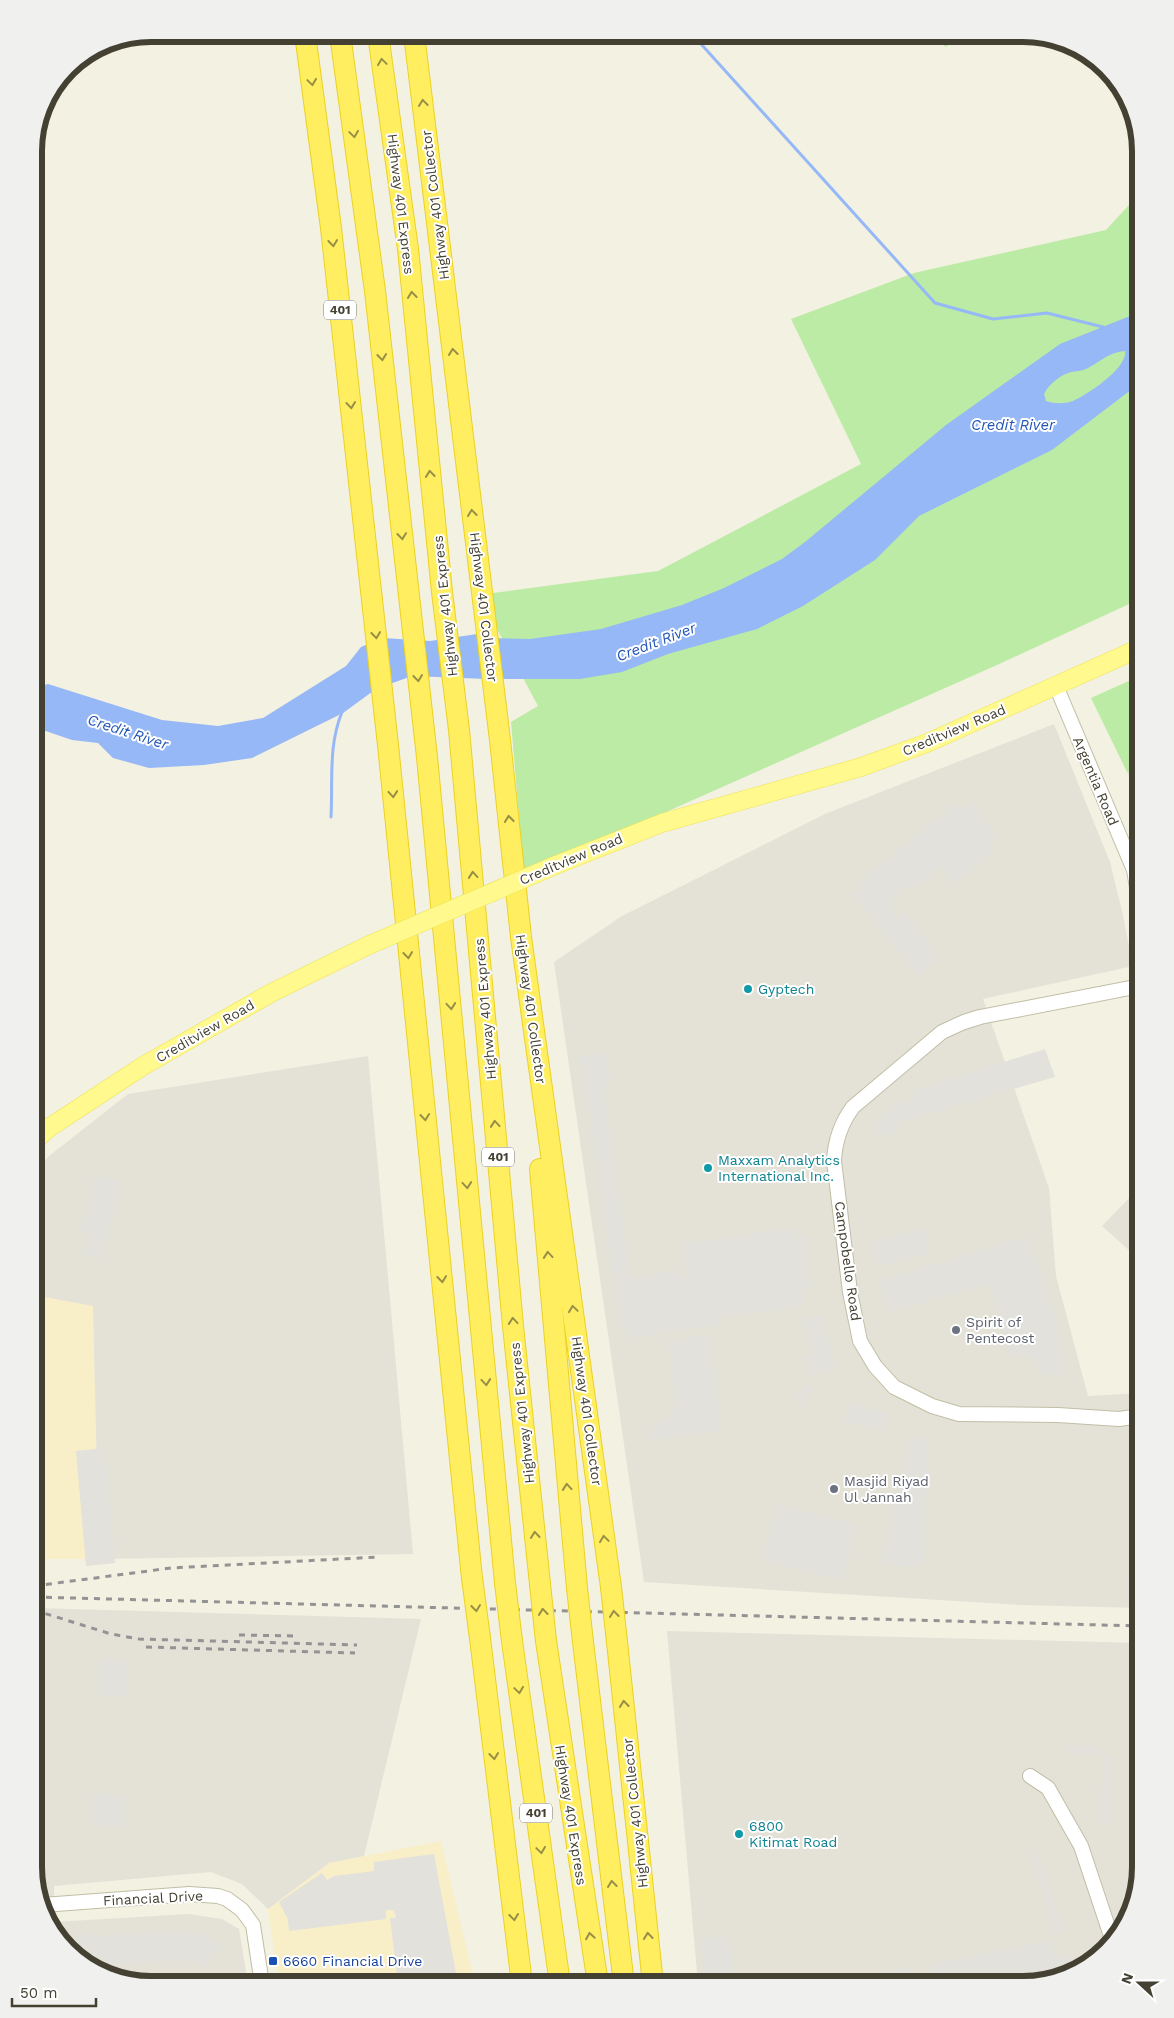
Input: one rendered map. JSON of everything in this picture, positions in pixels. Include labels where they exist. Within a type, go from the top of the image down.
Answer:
[{"type":"highway","name":"401","points":[[306,43],[331,228],[371,586],[472,1578],[521,1975]]},
{"type":"highway","name":"401","points":[[341,43],[374,291],[424,734],[505,1583],[559,1975]]},
{"type":"highway","name":"Highway 401 Express","points":[[379,43],[408,248],[442,592],[459,730],[513,1326],[546,1641],[597,1976]]},
{"type":"highway","name":"Highway 401 Collector","points":[[415,43],[500,740],[521,937],[611,1587],[652,1976]]},
{"type":"highway","points":[[521,937],[577,1588],[623,1976]]},
{"type":"main road","name":"Creditview Road","points":[[42,1134],[143,1066],[271,993],[369,945],[556,865],[662,823],[861,767],[927,743],[1132,652]]},
{"type":"street","name":"Argentia Road","points":[[1056,686],[1132,865]]},
{"type":"street","name":"Campobello Road","points":[[1132,988],[980,1017],[942,1032],[853,1107],[845,1118],[835,1146],[834,1160],[850,1292],[860,1341],[875,1366],[894,1387],[932,1406],[959,1414],[1058,1415],[1119,1419],[1132,1417]]},
{"type":"street","points":[[1030,1776],[1048,1788],[1081,1846],[1109,1931]]},
{"type":"street","name":"Financial Drive","points":[[49,1905],[189,1894],[218,1896],[227,1899],[242,1910],[253,1926],[261,1975]]},
{"type":"shaded area","points":[[1054,724],[1110,862],[1122,911],[1132,966],[983,999],[1049,1188],[1056,1276],[1088,1396],[1132,1393],[1132,1608],[1022,1605],[644,1582],[554,962],[622,916],[825,814]]},
{"type":"shaded area","points":[[1132,771],[1132,782],[1127,772]]},
{"type":"shaded area","points":[[971,801],[997,834],[988,845],[993,851],[955,884],[940,867],[917,887],[907,885],[895,894],[890,905],[896,916],[904,911],[940,958],[917,976],[852,895],[863,886],[859,881],[956,804],[962,809]]},
{"type":"shaded area","points":[[1045,1049],[1055,1077],[896,1123],[897,1132],[875,1138],[873,1128],[894,1103],[915,1100],[913,1091]]},
{"type":"shaded area","points":[[606,1052],[611,1083],[603,1085],[630,1277],[678,1270],[679,1278],[686,1277],[682,1244],[794,1228],[795,1237],[805,1236],[812,1287],[802,1289],[804,1306],[721,1318],[721,1325],[627,1338],[626,1329],[620,1329],[589,1106],[586,1106],[579,1056]]},
{"type":"shaded area","points":[[368,1056],[413,1554],[99,1559],[93,1306],[42,1297],[42,1164],[49,1156],[128,1094]]},
{"type":"shaded area","points":[[95,1175],[122,1182],[101,1259],[82,1254],[88,1232],[80,1230]]},
{"type":"shaded area","points":[[1132,1195],[1132,1253],[1102,1226]]},
{"type":"shaded area","points":[[924,1229],[930,1254],[875,1267],[869,1242]]},
{"type":"shaded area","points":[[1028,1236],[1052,1307],[1067,1374],[1041,1375],[1032,1357],[1011,1356],[989,1284],[888,1312],[878,1281]]},
{"type":"shaded area","points":[[42,1296],[93,1305],[99,1559],[42,1559]]},
{"type":"shaded area","points":[[821,1315],[836,1370],[809,1377],[804,1356],[812,1354],[803,1320]]},
{"type":"shaded area","points":[[712,1335],[720,1430],[646,1441],[646,1435],[677,1408],[668,1340]]},
{"type":"shaded area","points":[[806,1383],[814,1389],[802,1405],[794,1399]]},
{"type":"shaded area","points":[[849,1402],[888,1414],[883,1432],[844,1421]]},
{"type":"shaded area","points":[[909,1439],[929,1439],[923,1566],[880,1566]]},
{"type":"shaded area","points":[[105,1448],[115,1563],[86,1566],[76,1451]]},
{"type":"shaded area","points":[[777,1504],[857,1525],[843,1581],[762,1561]]},
{"type":"shaded area","points":[[1128,1574],[1132,1574],[1132,1605],[1127,1605]]},
{"type":"shaded area","points":[[42,1608],[421,1619],[364,1856],[329,1863],[268,1909],[242,1884],[211,1872],[54,1886],[54,1915],[48,1902],[42,1867]]},
{"type":"shaded area","points":[[667,1631],[1132,1643],[1132,1867],[1129,1888],[1126,1902],[1113,1927],[1083,1957],[1058,1970],[1023,1976],[697,1976]]},
{"type":"shaded area","points":[[99,1659],[128,1659],[127,1696],[98,1695]]},
{"type":"shaded area","points":[[1066,1746],[1099,1747],[1099,1755],[1065,1754]]},
{"type":"shaded area","points":[[1103,1755],[1114,1755],[1112,1826],[1101,1825]]},
{"type":"shaded area","points":[[94,1793],[126,1795],[125,1826],[93,1825]]},
{"type":"shaded area","points":[[441,1841],[473,1975],[278,1975],[268,1909],[329,1863]]},
{"type":"shaded area","points":[[1037,1853],[1065,1933],[1053,1934],[1042,1889],[1029,1856]]},
{"type":"shaded area","points":[[434,1854],[456,1975],[397,1975],[390,1918],[395,1918],[396,1916],[393,1910],[386,1910],[386,1919],[289,1931],[288,1920],[279,1902],[322,1873],[327,1880],[334,1876],[374,1871],[374,1862]]},
{"type":"shaded area","points":[[188,1914],[222,1919],[239,1929],[247,1975],[144,1975],[116,1970],[91,1957],[70,1938],[58,1922]]},
{"type":"shaded area","points":[[171,1930],[202,1935],[222,1944],[205,1967],[193,1962],[178,1960],[107,1966],[106,1957],[98,1957],[96,1960],[75,1943],[77,1943],[78,1934],[109,1936]]},
{"type":"shaded area","points":[[730,1937],[732,1976],[703,1976],[700,1939]]},
{"type":"shaded area","points":[[1050,1941],[1055,1955],[1069,1953],[1070,1964],[1055,1971],[1023,1976],[861,1976],[910,1967],[912,1975],[934,1971],[933,1964]]},
{"type":"green space","points":[[943,43],[952,43],[945,47]]},
{"type":"green space","points":[[1132,202],[1132,603],[997,665],[524,875],[511,722],[538,706],[479,595],[658,571],[861,464],[791,319],[914,273],[1106,230]]},
{"type":"green space","points":[[1132,680],[1132,771],[1127,772],[1091,698]]},
{"type":"water","name":"Credit River","points":[[1132,315],[1132,389],[1052,450],[919,516],[875,560],[803,606],[757,629],[668,654],[622,672],[580,679],[486,679],[412,676],[376,689],[343,713],[252,758],[204,765],[149,768],[113,758],[98,743],[72,740],[43,730],[43,686],[48,684],[162,720],[218,726],[263,718],[346,666],[361,647],[383,638],[430,641],[477,634],[488,638],[530,639],[601,629],[682,605],[724,588],[782,559],[946,425],[1060,344]],"holes":[[[1125,351],[1120,365],[1114,373],[1096,387],[1073,401],[1063,403],[1046,401],[1044,394],[1046,390],[1063,375],[1086,369],[1114,353]]]},
{"type":"waterway","points":[[700,43],[935,303],[993,319],[1047,313],[1103,327]]},
{"type":"waterway","points":[[331,817],[333,751],[342,712]]},
{"type":"railway","points":[[42,1585],[171,1568],[378,1557]]},
{"type":"railway","points":[[42,1597],[1132,1626]]},
{"type":"railway","points":[[42,1613],[111,1634],[139,1639],[357,1645]]},
{"type":"railway","points":[[239,1635],[299,1636]]},
{"type":"railway","points":[[146,1647],[355,1653]]},
{"type":"place","name":"Gyptech","points":[[748,989]]},
{"type":"place","name":"Maxxam Analytics International Inc.","points":[[708,1168]]},
{"type":"place","name":"Spirit of Pentecost","points":[[956,1330]]},
{"type":"place","name":"Masjid Riyad Ul Jannah","points":[[834,1489]]},
{"type":"place","name":"6800 Kitimat Road","points":[[739,1834]]},
{"type":"place","name":"6660 Financial Drive","points":[[273,1961]]}]
